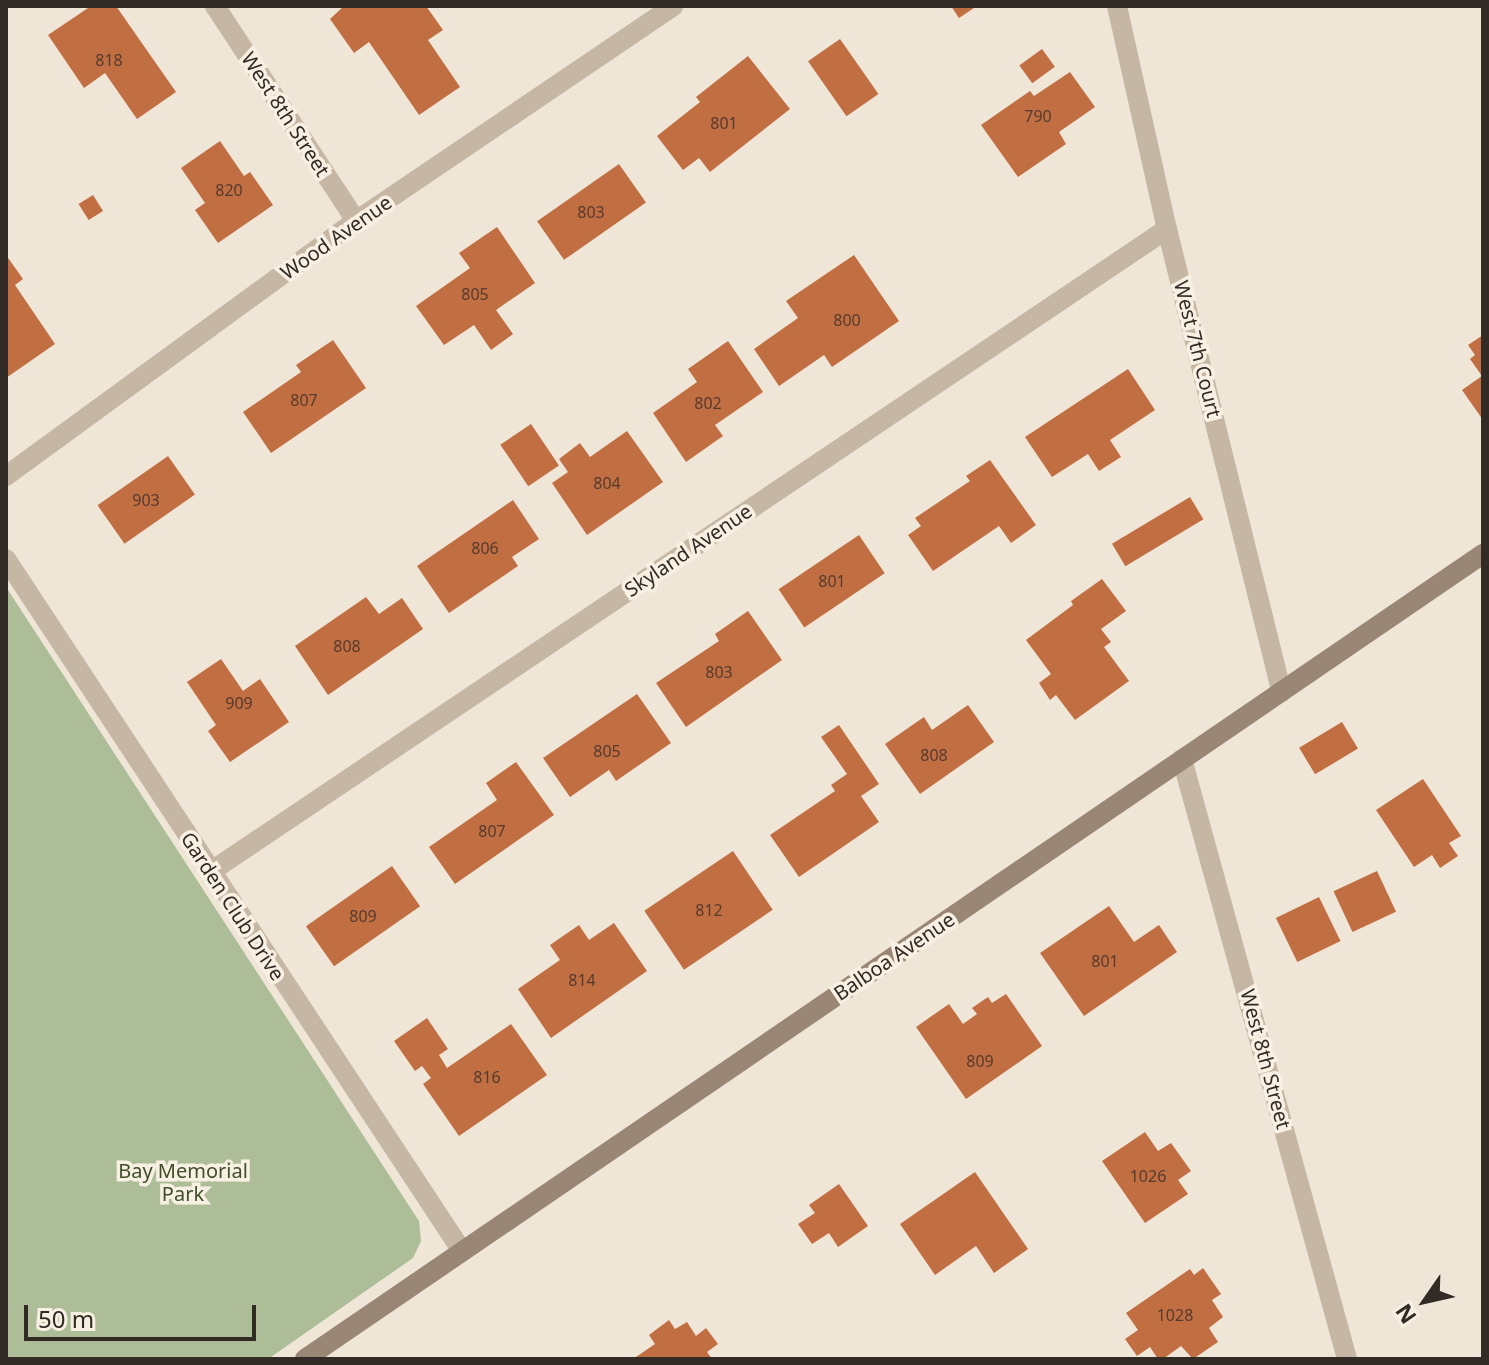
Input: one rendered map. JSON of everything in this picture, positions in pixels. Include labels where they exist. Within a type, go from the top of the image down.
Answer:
[{"type":"street","name":"West 8th Street","points":[[215,6],[356,221]]},
{"type":"street","name":"Wood Avenue","points":[[6,476],[356,221],[673,6]]},
{"type":"street","name":"West 7th Court","points":[[1117,6],[1167,229],[1282,692]]},
{"type":"street","name":"Skyland Avenue","points":[[210,872],[1167,229]]},
{"type":"street","name":"Balboa Avenue","points":[[305,1359],[1483,554]]},
{"type":"street","name":"Garden Club Drive","points":[[6,559],[462,1251]]},
{"type":"street","name":"West 8th Street","points":[[1182,759],[1347,1359]]},
{"type":"green space","name":"Bay Memorial Park","points":[[6,587],[419,1221],[421,1241],[413,1258],[268,1359],[6,1359]]},
{"type":"building","points":[[91,6],[116,6],[176,92],[137,119],[105,73],[84,88],[48,35]]},
{"type":"building","points":[[344,6],[426,6],[443,30],[428,40],[460,87],[419,115],[369,42],[354,53],[330,19]]},
{"type":"building","points":[[951,6],[977,6],[959,18]]},
{"type":"building","points":[[840,39],[878,94],[846,116],[808,61]]},
{"type":"building","points":[[1042,49],[1055,67],[1032,83],[1019,65]]},
{"type":"building","points":[[748,56],[790,109],[710,172],[699,158],[683,170],[657,136],[700,102],[696,97]]},
{"type":"building","points":[[1070,72],[1095,107],[1059,132],[1066,144],[1018,177],[981,125],[1030,91],[1034,96]]},
{"type":"building","points":[[220,141],[244,176],[250,172],[273,205],[218,243],[195,210],[205,203],[181,168]]},
{"type":"building","points":[[619,164],[646,203],[564,260],[537,221]]},
{"type":"building","points":[[93,195],[103,211],[89,220],[79,204]]},
{"type":"building","points":[[497,227],[535,283],[496,310],[513,334],[491,350],[474,325],[444,345],[416,306],[470,268],[459,253]]},
{"type":"building","points":[[6,255],[23,279],[15,285],[55,344],[6,378]]},
{"type":"building","points":[[854,255],[899,321],[832,367],[824,355],[779,386],[754,349],[798,318],[786,301]]},
{"type":"building","points":[[1483,335],[1483,420],[1462,390],[1482,376],[1470,359],[1475,355],[1468,345]]},
{"type":"building","points":[[333,340],[366,388],[271,453],[243,412],[301,372],[296,365]]},
{"type":"building","points":[[728,341],[763,392],[715,425],[723,436],[686,462],[653,413],[697,382],[688,369]]},
{"type":"building","points":[[1128,369],[1155,410],[1110,440],[1121,457],[1099,471],[1088,454],[1052,477],[1025,437]]},
{"type":"building","points":[[531,424],[559,465],[528,486],[500,445]]},
{"type":"building","points":[[627,431],[663,482],[587,535],[552,483],[568,472],[559,459],[580,443],[590,457]]},
{"type":"building","points":[[168,456],[195,495],[125,544],[98,505]]},
{"type":"building","points":[[990,460],[1036,525],[1011,543],[999,526],[933,571],[908,535],[921,526],[915,518],[970,481],[966,476]]},
{"type":"building","points":[[1190,497],[1203,519],[1125,566],[1112,544]]},
{"type":"building","points":[[513,500],[539,539],[512,557],[518,566],[449,613],[417,566]]},
{"type":"building","points":[[859,535],[885,573],[804,627],[779,589]]},
{"type":"building","points":[[1102,579],[1126,611],[1101,629],[1111,642],[1104,647],[1129,681],[1075,720],[1056,695],[1050,700],[1039,683],[1051,674],[1026,640]]},
{"type":"building","points":[[366,597],[379,614],[402,598],[423,629],[328,695],[295,646]]},
{"type":"building","points":[[748,611],[782,660],[686,727],[656,683],[719,641],[715,634]]},
{"type":"building","points":[[221,659],[243,691],[260,679],[289,722],[230,762],[208,731],[216,725],[187,682]]},
{"type":"building","points":[[637,694],[671,743],[616,781],[609,770],[570,797],[543,758]]},
{"type":"building","points":[[968,705],[994,742],[920,794],[885,744],[924,717],[932,730]]},
{"type":"building","points":[[1342,722],[1358,749],[1315,774],[1299,748]]},
{"type":"building","points":[[839,725],[879,784],[861,796],[879,822],[799,877],[770,835],[835,791],[831,785],[847,774],[821,737]]},
{"type":"building","points":[[516,762],[554,815],[455,884],[429,847],[497,800],[486,783]]},
{"type":"building","points":[[1423,779],[1461,836],[1449,843],[1458,856],[1440,868],[1432,855],[1414,867],[1376,810]]},
{"type":"building","points":[[733,851],[773,910],[684,970],[644,911]]},
{"type":"building","points":[[392,866],[420,906],[334,966],[306,926]]},
{"type":"building","points":[[1377,871],[1396,912],[1353,932],[1333,891]]},
{"type":"building","points":[[1319,897],[1340,941],[1297,962],[1276,918]]},
{"type":"building","points":[[1109,906],[1134,942],[1159,925],[1177,952],[1084,1016],[1040,953]]},
{"type":"building","points":[[614,923],[647,971],[551,1038],[518,989],[560,960],[550,945],[579,925],[589,940]]},
{"type":"building","points":[[1006,994],[1042,1046],[966,1099],[916,1027],[949,1004],[963,1024],[977,1014],[972,1008],[988,997],[992,1003]]},
{"type":"building","points":[[427,1018],[448,1049],[439,1055],[447,1068],[511,1024],[547,1075],[459,1136],[423,1084],[431,1078],[422,1066],[415,1071],[394,1041]]},
{"type":"building","points":[[1145,1132],[1158,1151],[1171,1143],[1191,1171],[1178,1180],[1188,1194],[1145,1223],[1102,1161]]},
{"type":"building","points":[[975,1172],[1028,1249],[994,1273],[976,1246],[935,1275],[900,1224]]},
{"type":"building","points":[[839,1184],[868,1226],[838,1247],[829,1233],[812,1244],[798,1224],[815,1213],[809,1205]]},
{"type":"building","points":[[1203,1268],[1221,1294],[1212,1300],[1223,1317],[1209,1328],[1218,1342],[1193,1359],[1181,1346],[1163,1359],[1158,1359],[1150,1347],[1137,1356],[1125,1339],[1138,1330],[1126,1313],[1190,1269],[1194,1275]]},
{"type":"building","points":[[669,1320],[675,1329],[687,1322],[696,1336],[706,1328],[718,1344],[707,1352],[712,1359],[633,1359],[655,1344],[649,1335]]}]
